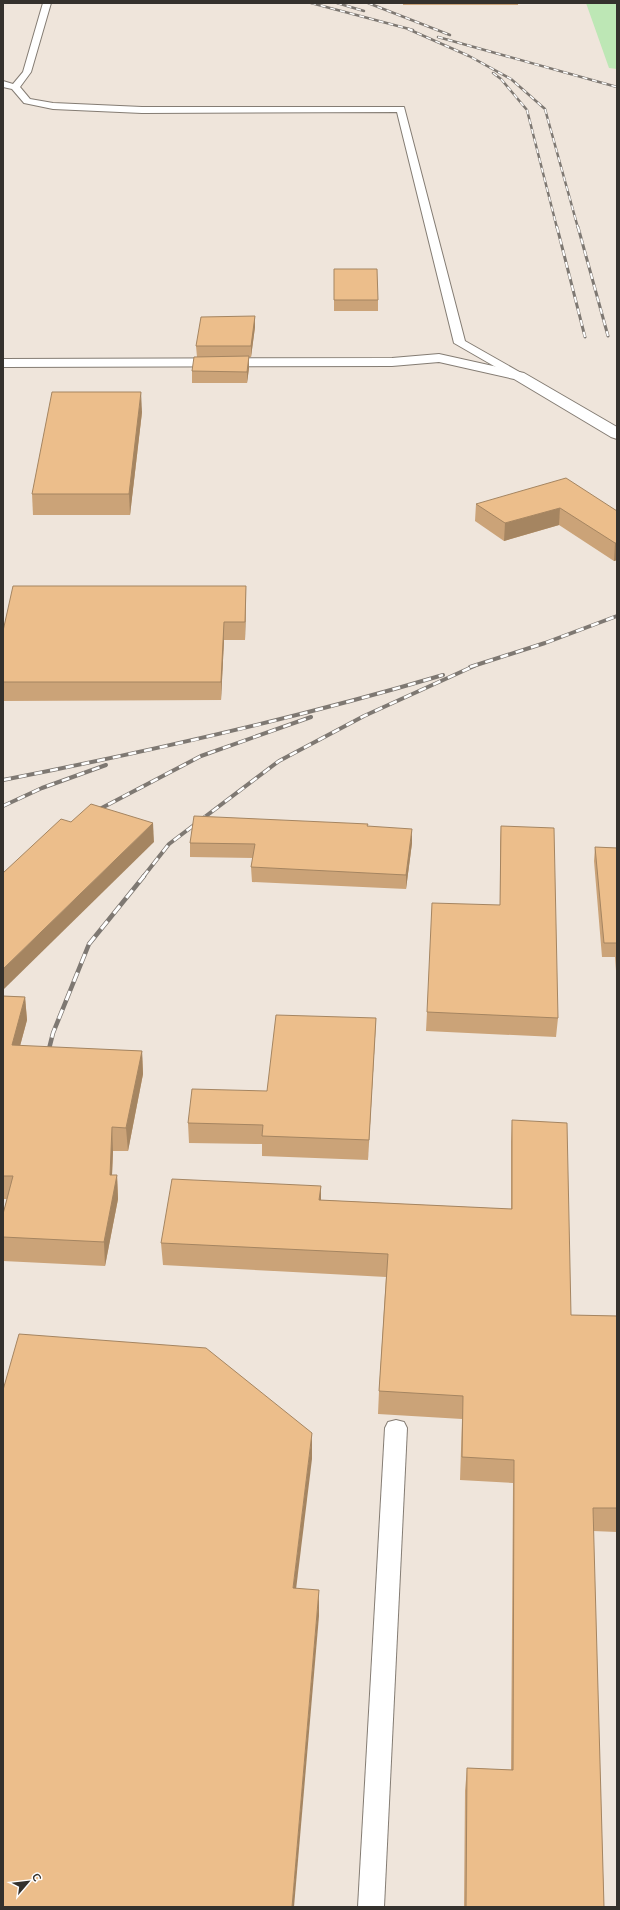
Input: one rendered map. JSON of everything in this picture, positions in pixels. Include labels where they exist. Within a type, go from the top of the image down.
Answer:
[{"type":"street","points":[[3,363],[392,362],[439,358],[518,376],[617,434]]},
{"type":"lane","points":[[15,87],[27,72],[47,3]]},
{"type":"lane","points":[[3,84],[15,87],[27,101],[53,106],[142,110],[401,109],[460,343],[518,376]]},
{"type":"lane","points":[[371,1907],[396,1428]]},
{"type":"green space","points":[[586,3],[617,3],[617,69],[609,68]]},
{"type":"building","points":[[334,269],[377,269],[378,300],[334,300]]},
{"type":"building","points":[[255,316],[251,346],[196,346],[201,317]]},
{"type":"building","points":[[249,356],[247,372],[192,371],[194,357]]},
{"type":"building","points":[[52,392],[141,392],[129,494],[32,494]]},
{"type":"building","points":[[566,478],[617,511],[617,543],[560,508],[505,523],[476,504]]},
{"type":"building","points":[[13,586],[246,586],[245,622],[224,622],[221,682],[3,682],[3,631]]},
{"type":"building","points":[[91,804],[153,823],[3,969],[3,873],[61,819],[71,822]]},
{"type":"building","points":[[194,816],[368,824],[367,826],[412,829],[406,875],[251,867],[255,844],[190,843]]},
{"type":"building","points":[[501,826],[554,828],[558,1018],[427,1012],[432,903],[500,905]]},
{"type":"building","points":[[595,847],[617,848],[617,943],[604,943]]},
{"type":"building","points":[[3,996],[25,997],[12,1045],[142,1051],[126,1128],[112,1127],[110,1175],[117,1175],[104,1242],[3,1237],[3,1214],[13,1176],[3,1176]]},
{"type":"building","points":[[276,1015],[376,1018],[369,1140],[262,1136],[263,1125],[188,1123],[192,1089],[267,1091]]},
{"type":"building","points":[[512,1120],[567,1123],[571,1315],[617,1316],[617,1508],[593,1508],[604,1907],[466,1907],[467,1768],[513,1770],[514,1460],[462,1457],[463,1396],[379,1391],[388,1254],[161,1243],[172,1179],[321,1186],[319,1200],[512,1209]]},
{"type":"building","points":[[19,1334],[206,1348],[312,1433],[293,1588],[319,1590],[292,1907],[3,1907],[3,1390]]},
{"type":"railway","points":[[311,3],[413,30]]},
{"type":"railway","points":[[337,3],[364,11]]},
{"type":"railway","points":[[368,3],[450,35]]},
{"type":"railway","points":[[408,29],[469,56],[511,79],[545,109],[578,228]]},
{"type":"railway","points":[[438,37],[617,87]]},
{"type":"railway","points":[[493,73],[501,79],[527,110],[557,228]]},
{"type":"railway","points":[[557,227],[585,337]]},
{"type":"railway","points":[[578,227],[608,336]]},
{"type":"railway","points":[[470,667],[545,643],[617,616]]},
{"type":"railway","points":[[143,877],[169,844],[279,761],[364,716],[474,666]]},
{"type":"railway","points":[[3,780],[224,733],[389,691],[443,675]]},
{"type":"railway","points":[[94,812],[201,756],[311,717]]},
{"type":"railway","points":[[3,806],[42,788],[106,765]]},
{"type":"railway","points":[[47,1057],[53,1033],[89,944],[144,876]]}]
